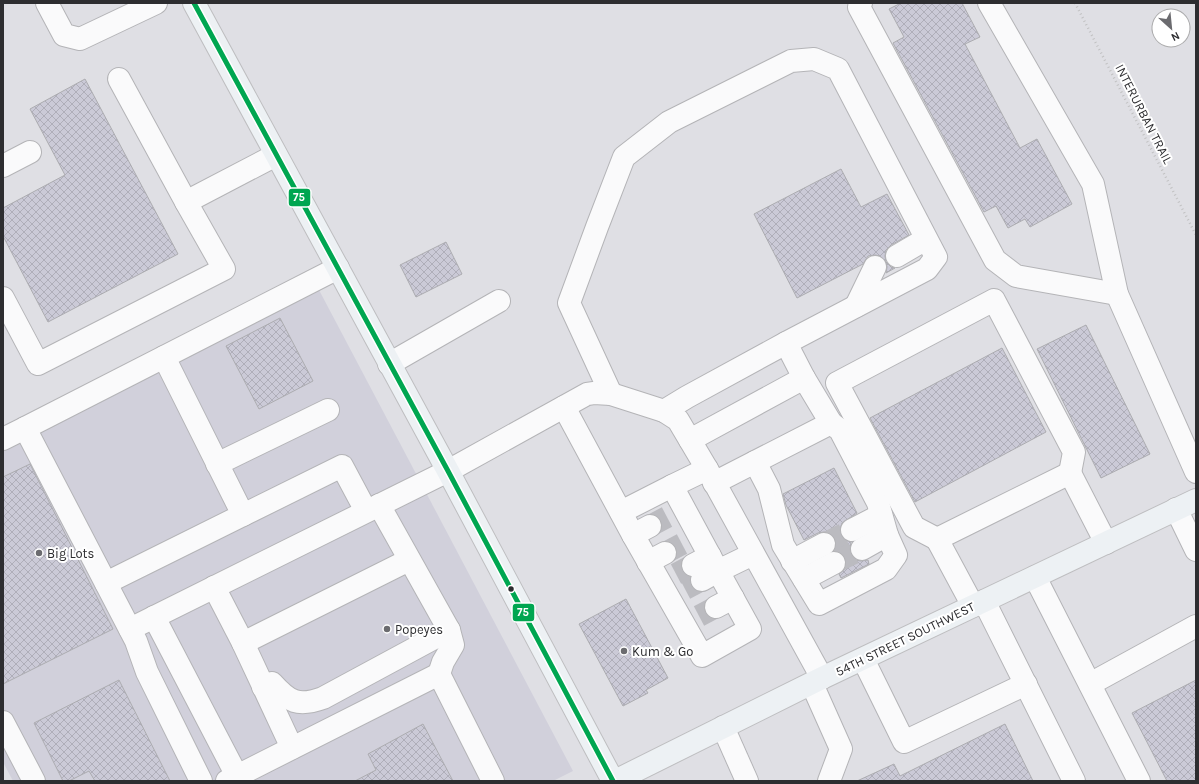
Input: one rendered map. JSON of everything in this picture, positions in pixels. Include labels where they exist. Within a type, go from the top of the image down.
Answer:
[{"type":"main road","points":[[194,3],[614,781]]},
{"type":"main road","name":"54TH STREET SOUTHWEST","points":[[614,781],[817,681],[1196,500]]},
{"type":"lane","points":[[47,3],[64,35],[80,39],[156,3]]},
{"type":"lane","points":[[861,3],[859,8],[995,260],[1016,276],[1117,294]]},
{"type":"lane","points":[[988,3],[1093,184],[1117,294],[1196,472]]},
{"type":"lane","points":[[611,394],[569,303],[624,157],[668,122],[791,61],[814,59],[838,69],[936,257],[927,269],[786,343],[664,411]]},
{"type":"lane","points":[[3,298],[38,364],[224,268],[119,79]]},
{"type":"lane","points":[[3,166],[30,152]]},
{"type":"lane","points":[[186,202],[276,155]]},
{"type":"lane","points":[[897,256],[926,240]]},
{"type":"lane","points":[[856,306],[875,267]]},
{"type":"lane","points":[[3,439],[338,268]]},
{"type":"lane","points":[[1074,781],[1026,684],[937,539],[914,527],[837,383],[994,300],[1074,452],[1070,472],[1106,543]]},
{"type":"lane","points":[[389,364],[500,301]]},
{"type":"lane","points":[[755,462],[769,489],[783,545],[819,604],[886,569],[896,555],[886,530],[878,503],[840,430],[831,423],[804,378],[786,343]]},
{"type":"lane","points":[[164,356],[243,515]]},
{"type":"lane","points":[[690,440],[804,378]]},
{"type":"lane","points":[[130,629],[448,471],[586,394],[611,394],[664,411],[678,420],[711,476],[753,554],[817,681],[841,749],[829,781]]},
{"type":"lane","points":[[564,407],[621,512],[658,521],[708,611],[673,549],[658,521],[672,486]]},
{"type":"lane","points":[[218,464],[328,410]]},
{"type":"lane","points":[[621,512],[672,486],[711,476],[755,462],[831,423]]},
{"type":"lane","points":[[25,428],[136,641],[147,672],[201,781]]},
{"type":"lane","points":[[106,584],[342,466],[410,560],[449,630],[453,645],[442,662],[439,674],[493,781]]},
{"type":"lane","points":[[937,539],[1070,472]]},
{"type":"lane","points":[[1176,509],[1196,550]]},
{"type":"lane","points":[[859,544],[886,530]]},
{"type":"lane","points":[[689,577],[753,554]]},
{"type":"lane","points":[[801,575],[831,559],[801,575]]},
{"type":"lane","points":[[243,643],[410,560]]},
{"type":"lane","points":[[1035,577],[1140,781]]},
{"type":"lane","points":[[214,587],[243,643],[292,748]]},
{"type":"lane","points":[[154,617],[232,778],[439,674]]},
{"type":"lane","points":[[1090,684],[1196,626]]},
{"type":"lane","points":[[263,687],[272,683],[283,695],[296,702],[312,702],[323,698],[449,630]]},
{"type":"lane","points":[[863,659],[904,742],[1026,684]]},
{"type":"lane","points":[[3,722],[34,781]]},
{"type":"lane","points":[[723,727],[747,781]]},
{"type":"path","name":"INTERURBAN TRAIL","points":[[1075,3],[1196,235]]},
{"type":"shaded area","points":[[319,290],[573,771],[553,781],[13,781],[3,762],[3,446]]},
{"type":"building","points":[[901,3],[962,3],[980,37],[965,44],[1020,148],[1037,139],[1072,204],[1030,227],[1025,219],[1008,228],[996,206],[984,212],[893,43],[904,37],[889,9]]},
{"type":"building","points":[[85,79],[178,254],[48,322],[3,236],[3,208],[65,175],[30,109]]},
{"type":"building","points":[[841,169],[861,207],[887,194],[909,235],[891,245],[886,250],[886,262],[880,256],[868,256],[863,264],[797,298],[754,214]]},
{"type":"building","points":[[446,242],[462,274],[416,297],[400,265]]},
{"type":"building","points":[[886,262],[891,267],[895,268],[886,273],[887,267]]},
{"type":"building","points":[[280,318],[313,381],[259,409],[226,346]]},
{"type":"building","points":[[1086,325],[1150,454],[1101,478],[1037,349]]},
{"type":"building","points":[[1002,348],[1046,432],[915,502],[870,418]]},
{"type":"building","name":"Big Lots","points":[[30,464],[113,629],[3,684],[3,477]]},
{"type":"building","points":[[834,468],[857,513],[842,523],[840,529],[841,535],[845,540],[851,542],[851,555],[855,560],[868,560],[869,564],[841,578],[839,574],[845,569],[846,563],[845,557],[841,553],[835,551],[835,538],[830,533],[824,532],[818,533],[804,540],[786,505],[783,494]]},
{"type":"building","name":"Kum & Go","points":[[626,599],[668,678],[646,690],[648,693],[623,706],[579,624]]},
{"type":"building","points":[[119,680],[170,781],[95,781],[89,771],[69,781],[63,781],[34,723]]},
{"type":"building","points":[[1196,680],[1196,781],[1167,781],[1132,713]]},
{"type":"building","points":[[423,724],[453,781],[355,781],[376,770],[368,754]]},
{"type":"building","points":[[1005,724],[1033,781],[857,781],[894,764],[900,776]]},
{"type":"tunnel","points":[[650,526],[667,517]]},
{"type":"tunnel","points":[[824,544],[852,530]]},
{"type":"tunnel","points":[[665,553],[682,544]]},
{"type":"tunnel","points":[[834,563],[862,549]]},
{"type":"tunnel","points":[[676,574],[693,565]]},
{"type":"tunnel","points":[[685,589],[702,580]]},
{"type":"tunnel","points":[[699,616],[716,607]]},
{"type":"transit line","name":"75","points":[[194,3],[448,471],[613,781]]},
{"type":"place","name":"Big Lots","points":[[39,553]]},
{"type":"place","name":"Popeyes","points":[[387,629]]},
{"type":"place","name":"Kum & Go","points":[[624,651]]}]
